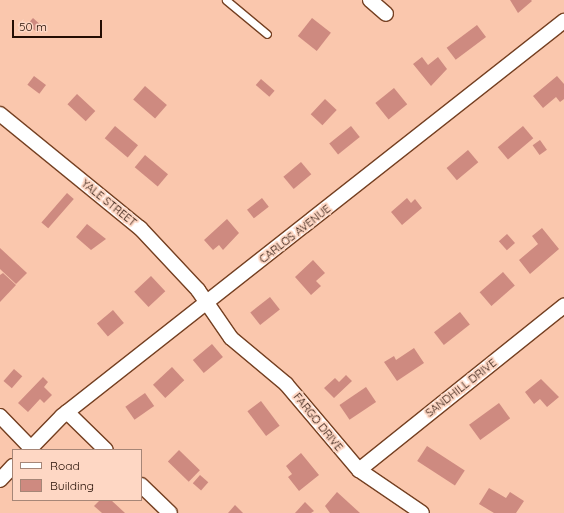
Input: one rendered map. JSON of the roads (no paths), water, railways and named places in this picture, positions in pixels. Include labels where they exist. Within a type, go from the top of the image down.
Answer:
[{"type":"street","points":[[370,0],[386,14]]},
{"type":"street","name":"CARLOS AVENUE","points":[[30,449],[67,412],[564,21]]},
{"type":"street","name":"YALE STREET","points":[[0,114],[140,228],[206,304]]},
{"type":"street","name":"FARGO DRIVE","points":[[206,304],[245,353],[286,384],[302,401],[359,470],[422,513]]},
{"type":"street","name":"SANDHILL DRIVE","points":[[359,470],[564,306]]},
{"type":"street","points":[[67,412],[105,449]]},
{"type":"street","points":[[0,416],[30,449]]},
{"type":"street","points":[[0,480],[12,467]]},
{"type":"street","points":[[142,486],[170,513]]},
{"type":"lane","points":[[226,0],[267,34]]}]
